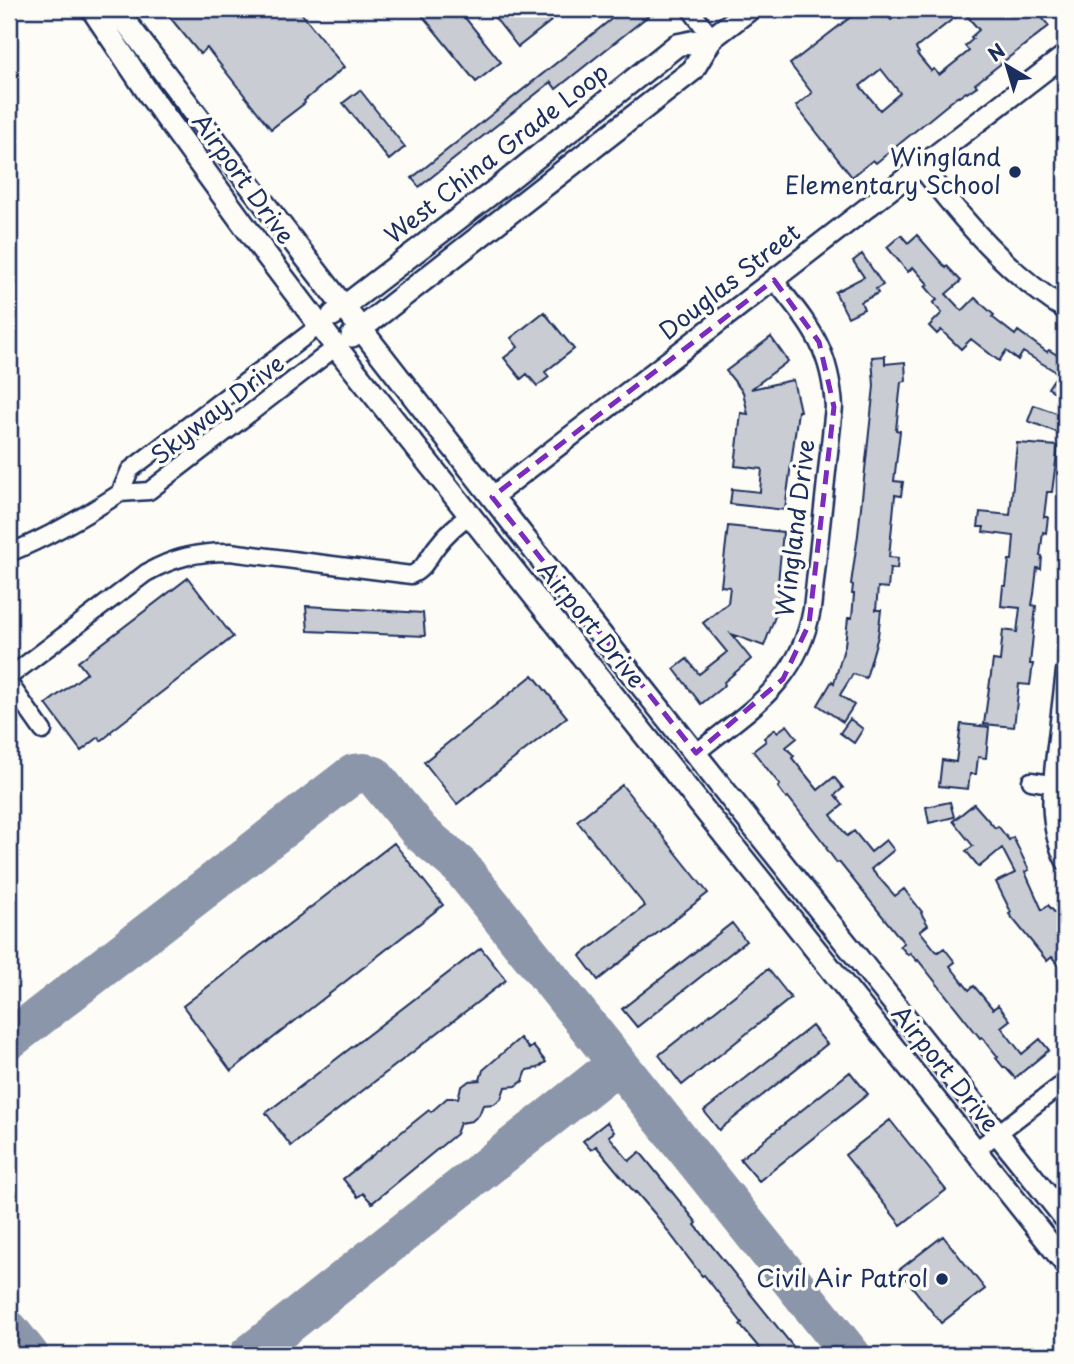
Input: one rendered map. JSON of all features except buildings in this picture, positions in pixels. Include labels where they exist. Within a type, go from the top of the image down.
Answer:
[{"type":"main road","name":"Airport Drive","points":[[92,9],[151,97],[336,348],[1065,1263]]},
{"type":"main road","name":"Airport Drive","points":[[116,9],[492,497],[1065,1218]]},
{"type":"main road","name":"West China Grade Loop","points":[[336,348],[693,71],[712,38],[750,9]]},
{"type":"main road","name":"West China Grade Loop","points":[[320,325],[497,189],[677,45],[712,38]]},
{"type":"main road","points":[[568,638],[622,684],[676,751],[685,755],[696,753]]},
{"type":"street","points":[[690,9],[712,38]]},
{"type":"street","name":"Douglas Street","points":[[492,497],[1065,55]]},
{"type":"street","points":[[921,166],[960,216],[990,248],[1023,278],[1065,309]]},
{"type":"street","name":"Wingland Drive","points":[[696,753],[769,694],[783,679],[803,645],[812,609],[834,407],[832,383],[819,342],[774,280]]},
{"type":"street","name":"Skyway Drive","points":[[120,493],[130,470],[320,325]]},
{"type":"street","name":"Skyway Drive","points":[[9,553],[83,517],[120,493],[149,491],[336,348]]},
{"type":"street","points":[[9,677],[146,573],[164,563],[207,552],[230,552],[411,575],[420,571],[435,548],[452,529],[470,515]]},
{"type":"street","points":[[1065,671],[1051,783],[1050,813],[1054,834],[1065,862]]},
{"type":"street","points":[[9,683],[43,731]]},
{"type":"street","points":[[1031,781],[1051,783]]},
{"type":"street","points":[[976,1150],[1065,1082]]},
{"type":"highlighted area","points":[[774,280],[819,342],[834,407],[809,624],[783,679],[696,753],[492,497]]},
{"type":"taxiway","points":[[9,1040],[348,778],[364,773],[374,776],[420,832],[460,866],[851,1355]]},
{"type":"taxiway","points":[[249,1355],[598,1079],[613,1072],[628,1076]]},
{"type":"taxiway","points":[[9,1330],[29,1355]]},
{"type":"place","name":"Wingland Elementary School","points":[[1015,172]]},
{"type":"place","name":"Civil Air Patrol","points":[[942,1279]]}]
